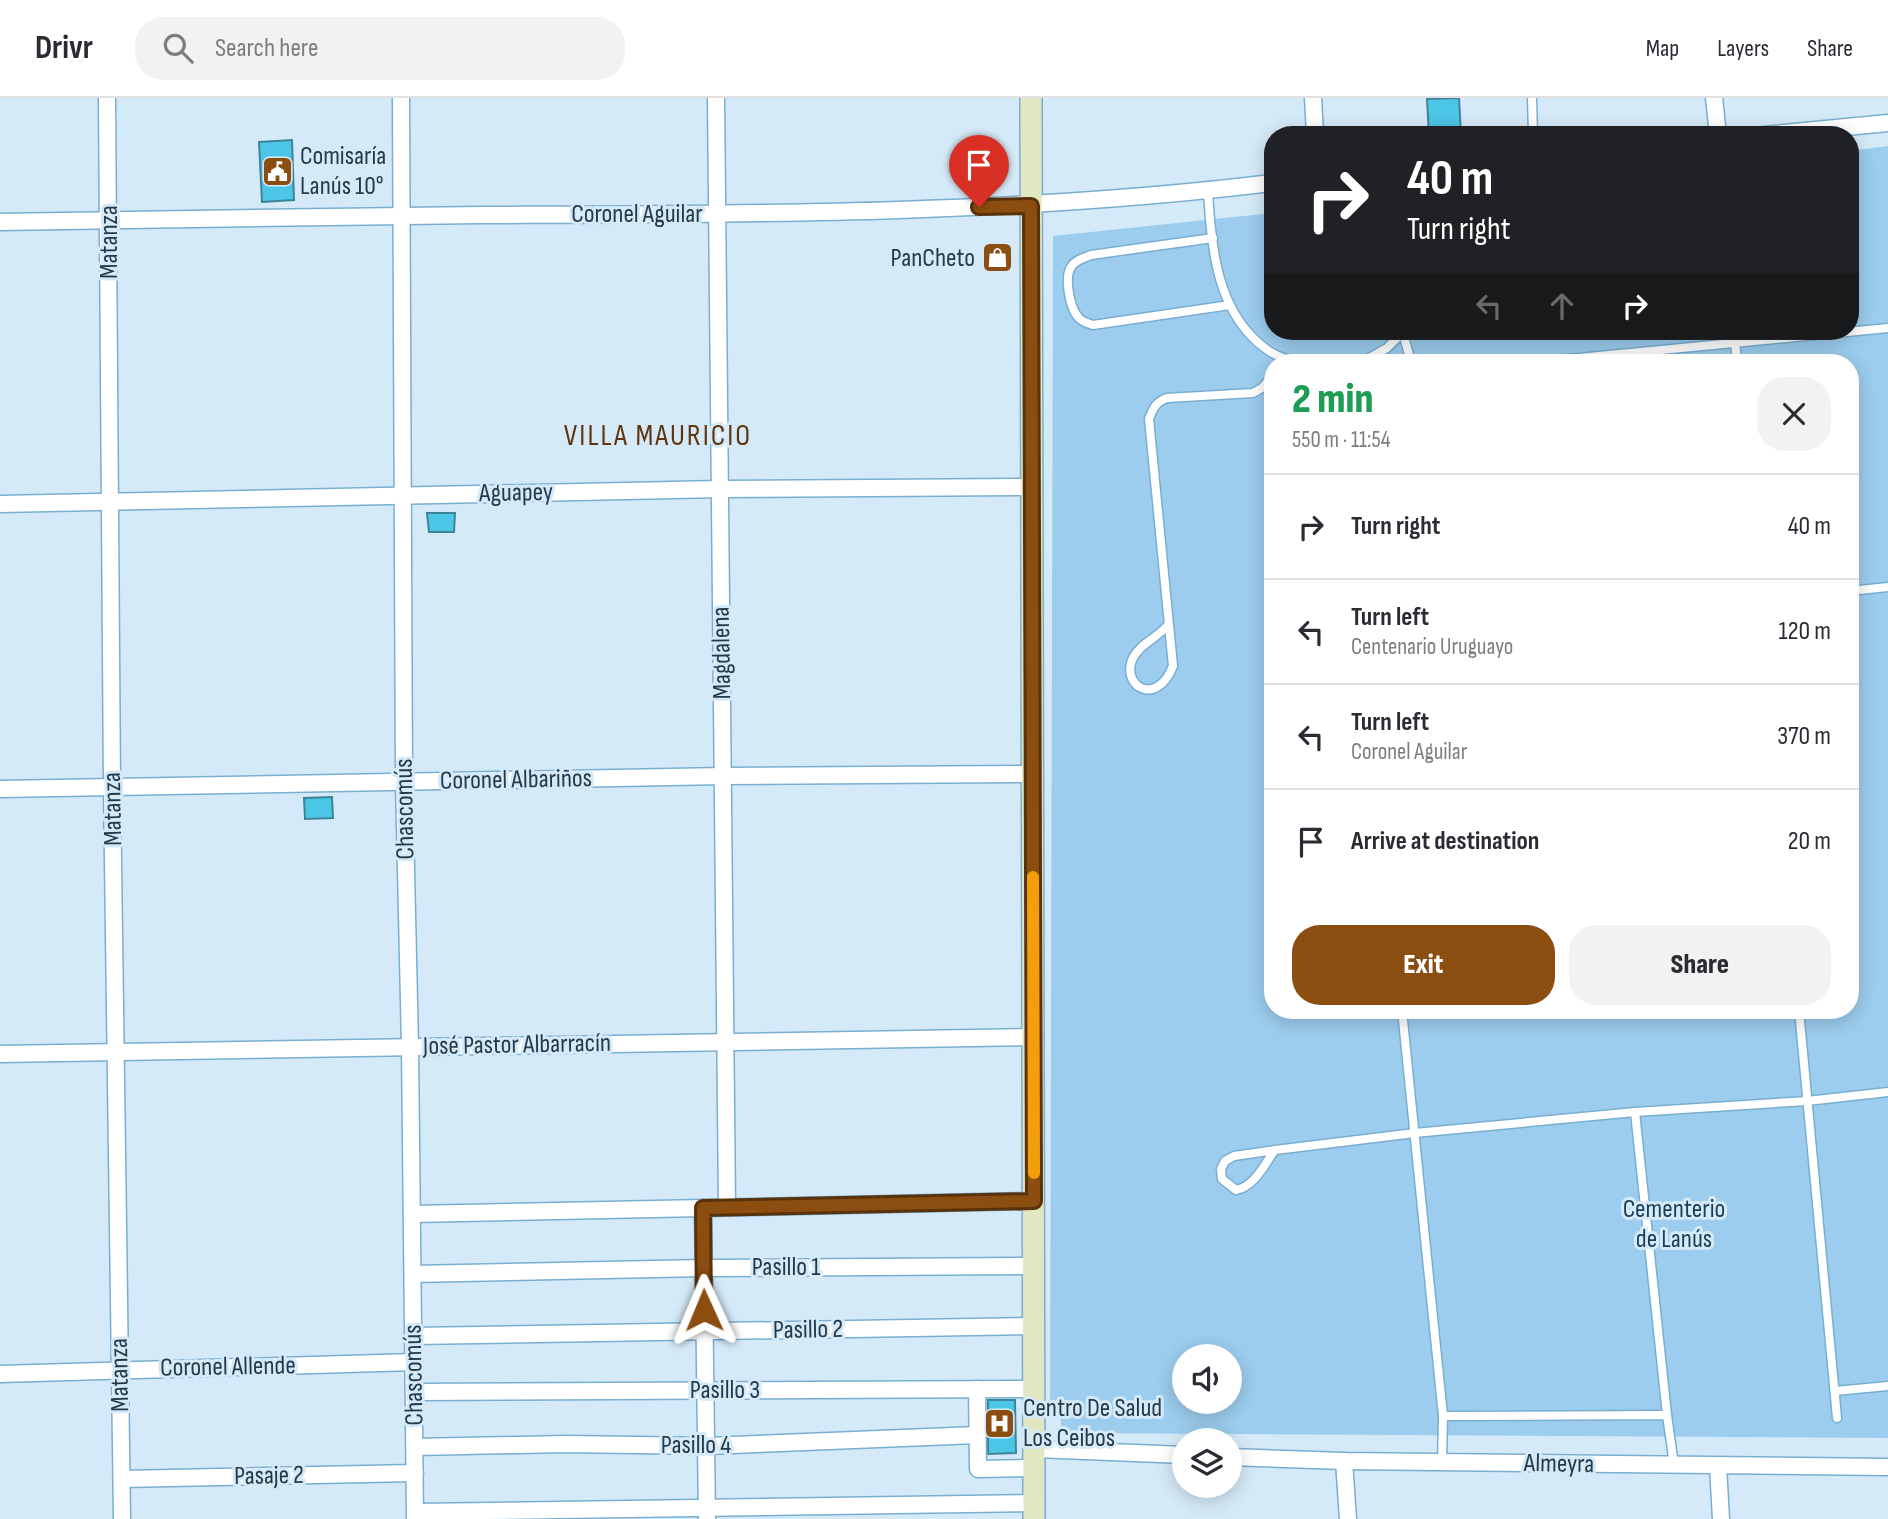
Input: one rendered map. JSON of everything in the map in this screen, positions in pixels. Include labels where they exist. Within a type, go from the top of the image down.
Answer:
[{"type":"main road","points":[[1031,98],[1034,1511]]},
{"type":"street","name":"Matanza","points":[[107,98],[112,788],[122,1519]]},
{"type":"street","name":"Chascomús","points":[[401,98],[404,782],[415,1515]]},
{"type":"street","name":"Magdalena","points":[[716,98],[727,1207]]},
{"type":"street","points":[[1313,98],[1315,126]]},
{"type":"street","points":[[1714,98],[1717,126]]},
{"type":"street","points":[[1857,126],[1888,123]]},
{"type":"street","name":"Coronel Aguilar","points":[[0,222],[402,215],[717,214],[1031,206],[1264,184]]},
{"type":"street","name":"Aguapey","points":[[0,504],[720,489],[1031,487]]},
{"type":"street","name":"Coronel Albariños","points":[[0,789],[724,776],[1032,774]]},
{"type":"street","name":"José Pastor Albarracín","points":[[0,1054],[1034,1037]]},
{"type":"street","points":[[412,1214],[1034,1201]]},
{"type":"street","points":[[703,1208],[707,1513]]},
{"type":"street","name":"Pasillo 1","points":[[413,1275],[704,1268],[1034,1266]]},
{"type":"street","name":"Pasillo 2","points":[[414,1336],[1035,1326]]},
{"type":"street","name":"Coronel Allende","points":[[0,1374],[414,1362]]},
{"type":"street","name":"Pasillo 3","points":[[414,1392],[1035,1388]]},
{"type":"street","points":[[977,1389],[978,1469],[1035,1458],[1172,1455]]},
{"type":"street","name":"Pasillo 4","points":[[415,1447],[565,1444],[707,1446],[977,1435]]},
{"type":"street","name":"Almeyra","points":[[1242,1457],[1888,1468]]},
{"type":"street","points":[[1343,1461],[1348,1519]]},
{"type":"street","points":[[1718,1466],[1721,1519]]},
{"type":"street","name":"Pasaje 2","points":[[122,1479],[415,1473]]},
{"type":"street","points":[[415,1515],[1034,1511]]},
{"type":"lane","points":[[1532,98],[1533,126]]},
{"type":"lane","points":[[1208,191],[1219,277],[1230,305],[1236,318],[1252,336],[1274,354]]},
{"type":"lane","points":[[1213,238],[1091,255],[1080,259],[1071,266],[1068,276],[1072,305],[1083,322],[1093,325],[1230,305]]},
{"type":"lane","points":[[1859,331],[1888,328]]},
{"type":"lane","points":[[1376,354],[1396,340]]},
{"type":"lane","points":[[1616,354],[1757,340]]},
{"type":"lane","points":[[1735,342],[1736,354]]},
{"type":"lane","points":[[1167,626],[1132,658],[1130,669],[1133,681],[1140,688],[1151,690],[1161,686],[1167,680],[1172,666],[1149,419],[1152,410],[1158,401],[1167,398],[1253,393],[1264,386]]},
{"type":"lane","points":[[1859,590],[1888,587]]},
{"type":"lane","points":[[1403,1019],[1443,1416],[1442,1462]]},
{"type":"lane","points":[[1799,1019],[1838,1418]]},
{"type":"lane","points":[[1275,1150],[1245,1188],[1236,1190],[1222,1179],[1221,1169],[1225,1161],[1234,1156],[1275,1150],[1415,1133],[1635,1112],[1807,1101],[1888,1092]]},
{"type":"lane","points":[[1635,1112],[1674,1465]]},
{"type":"lane","points":[[1835,1391],[1888,1386]]},
{"type":"lane","points":[[1443,1416],[1667,1415]]},
{"type":"green space","name":"Cementerio de Lanús","points":[[1888,146],[1888,1438],[1242,1434],[1242,1428],[1172,1428],[1172,1434],[1061,1433],[1061,1418],[1050,1415],[1053,236],[1264,214],[1264,340],[1859,340],[1859,150]]},
{"type":"building","points":[[1459,98],[1461,126],[1428,126],[1427,99]]},
{"type":"building","name":"Comisaría Lanús 10°","points":[[292,140],[294,200],[262,202],[259,142]]},
{"type":"building","points":[[427,513],[455,513],[454,532],[429,532]]},
{"type":"building","points":[[332,797],[333,818],[305,819],[304,798]]},
{"type":"building","name":"Centro De Salud Los Ceibos","points":[[988,1400],[1015,1400],[1016,1453],[988,1454]]},
{"type":"slow traffic","points":[[1033,877],[1034,1173]]},
{"type":"place","name":"Comisaría Lanús 10°","points":[[277,171]]},
{"type":"place","name":"PanCheto","points":[[998,258]]},
{"type":"place","name":"Centro De Salud Los Ceibos","points":[[1000,1423]]},
{"type":"district","name":"VILLA MAURICIO","points":[[658,436]]},
{"type":"route","points":[[704,1310],[703,1208],[1034,1201],[1031,206],[979,207]]}]
